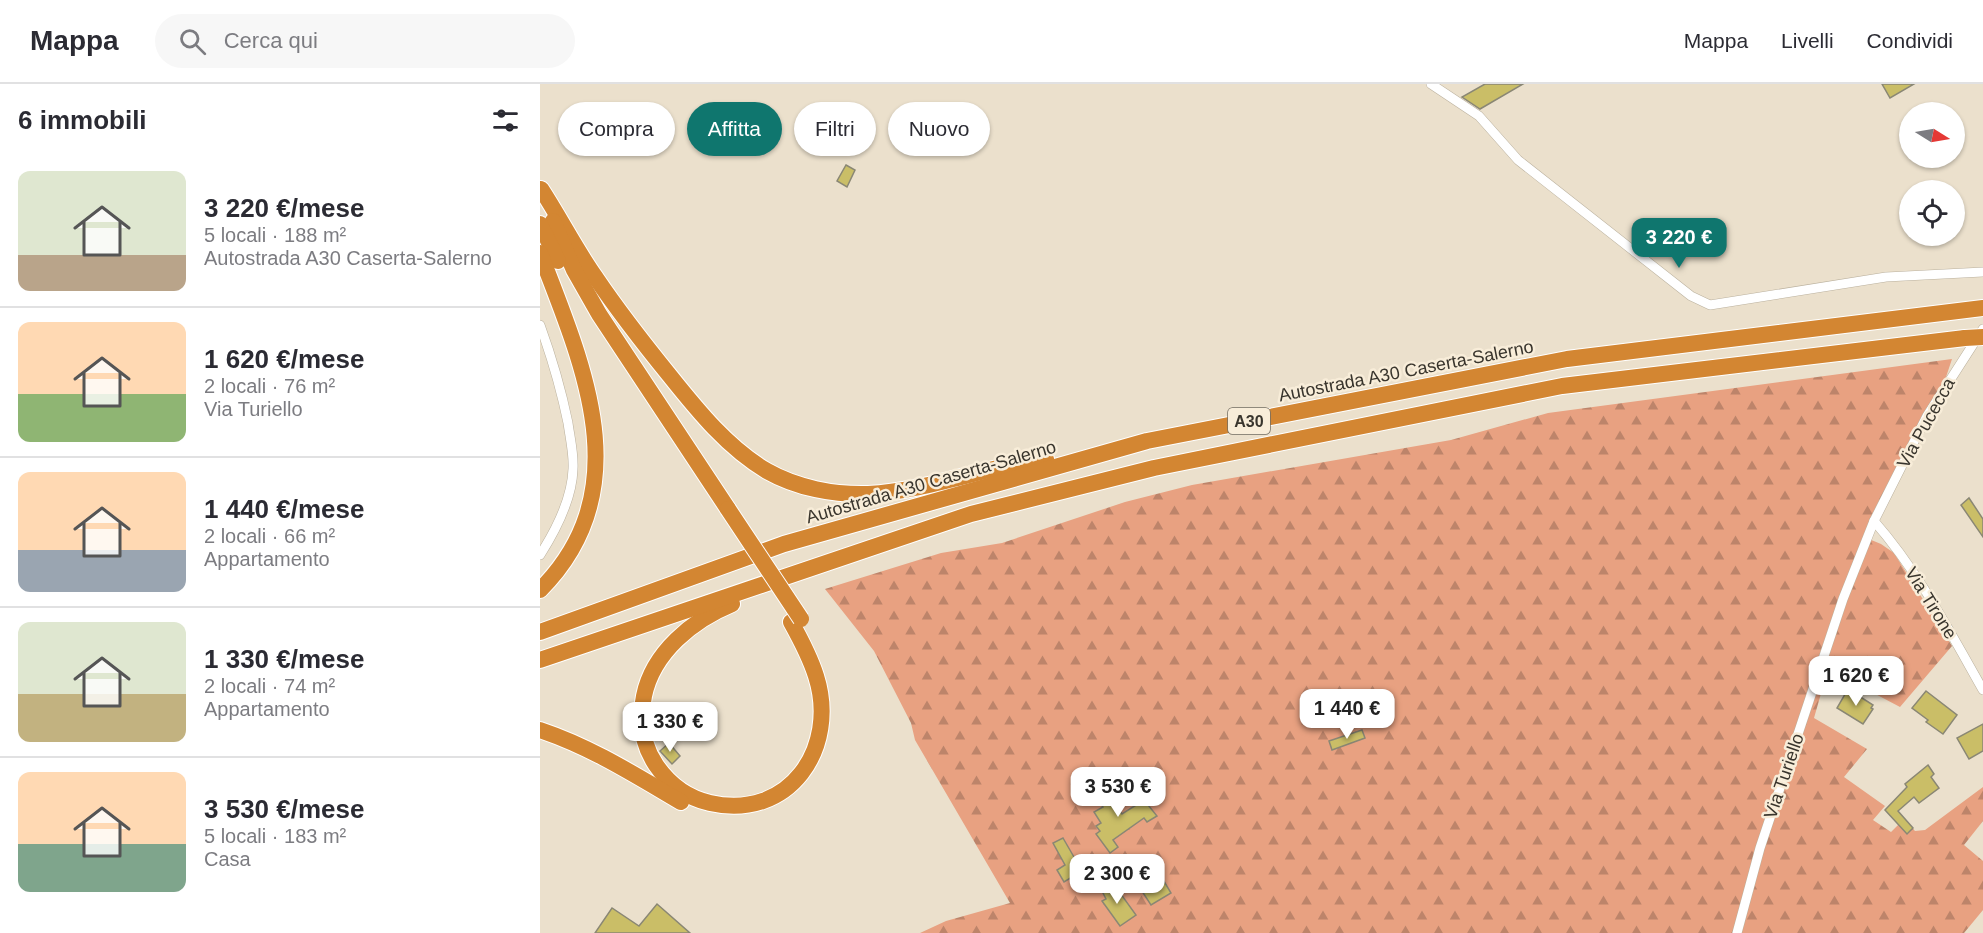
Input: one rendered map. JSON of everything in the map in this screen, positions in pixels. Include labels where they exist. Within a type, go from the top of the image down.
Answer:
[{"type":"highway","points":[[541,187],[595,276],[648,349],[695,408],[728,441],[768,471],[810,488],[866,494],[933,484],[1043,459],[1094,456]]},
{"type":"highway","points":[[541,187],[563,248],[599,314],[723,511]]},
{"type":"highway","points":[[540,224],[591,319],[820,655],[827,675],[832,704],[832,730],[828,748],[812,778],[801,791],[784,803],[768,810],[735,817],[701,812],[607,759],[569,740],[540,730]]},
{"type":"highway","points":[[540,253],[584,372],[596,429],[592,496],[582,529],[565,561],[540,590]]},
{"type":"highway","name":"Autostrada A30 Caserta-Salerno","points":[[540,632],[784,544],[1147,441],[1567,359],[1981,308]]},
{"type":"highway","name":"A30","points":[[540,660],[972,514],[1154,468],[1562,386],[1983,337]]},
{"type":"highway","points":[[796,621],[817,678],[822,713],[822,729],[818,745],[805,770],[794,782],[770,798],[754,804],[738,806],[721,806],[704,802],[674,786],[662,774],[650,756],[643,736],[641,713],[646,689],[655,667],[684,632],[727,606],[910,542],[972,514]]},
{"type":"street","points":[[1431,84],[1479,116],[1518,160],[1691,296],[1710,304],[1886,277],[1983,272]]},
{"type":"street","points":[[540,326],[555,366],[571,441],[573,469],[568,500],[555,532],[540,555]]},
{"type":"street","name":"Via Pucecca","points":[[1874,520],[1927,416],[1983,329]]},
{"type":"street","name":"Via Tirone","points":[[1874,520],[1895,545],[1983,690]]},
{"type":"street","name":"Via Turiello","points":[[1737,933],[1760,848],[1843,599],[1874,520]]},
{"type":"green space","points":[[1952,359],[1944,383],[1864,537],[1881,544],[1894,553],[1952,646],[1900,707],[1828,669],[1814,718],[1867,749],[1844,777],[1885,806],[1873,820],[1891,832],[1904,819],[1915,831],[1925,830],[1983,787],[1983,821],[1964,845],[1983,861],[1983,910],[1964,933],[920,933],[946,921],[1010,903],[915,740],[911,723],[874,651],[825,589],[941,553],[1002,543],[1125,502],[1192,485],[1451,440],[1548,413]]},
{"type":"building","points":[[1485,84],[1523,84],[1480,109],[1462,97]]},
{"type":"building","points":[[1882,84],[1914,84],[1890,98]]},
{"type":"building","points":[[846,165],[855,170],[847,187],[837,181]]},
{"type":"building","points":[[1969,498],[1983,519],[1983,537],[1961,505]]},
{"type":"building","points":[[1848,689],[1873,705],[1871,708],[1873,709],[1863,724],[1837,708]]},
{"type":"building","points":[[1926,691],[1957,715],[1943,734],[1912,708]]},
{"type":"building","points":[[1983,724],[1983,751],[1969,759],[1957,738]]},
{"type":"building","points":[[1362,730],[1365,738],[1332,750],[1329,741]]},
{"type":"building","points":[[669,743],[680,756],[672,764],[660,751]]},
{"type":"building","points":[[1928,765],[1934,774],[1931,777],[1939,788],[1919,803],[1914,797],[1898,811],[1913,828],[1907,834],[1885,810],[1907,787],[1905,784]]},
{"type":"building","points":[[1102,786],[1122,814],[1144,800],[1157,816],[1147,822],[1144,818],[1113,840],[1118,847],[1110,853],[1096,834],[1100,831],[1096,826],[1101,823],[1094,812],[1103,807],[1092,792]]},
{"type":"building","points":[[1063,838],[1082,871],[1064,882],[1057,870],[1065,865],[1053,843]]},
{"type":"building","points":[[1149,856],[1171,893],[1151,905],[1140,888],[1137,890],[1130,879],[1133,877],[1128,871]]},
{"type":"building","points":[[1109,883],[1114,893],[1118,890],[1136,915],[1120,926],[1102,901],[1106,899],[1100,887]]},
{"type":"building","points":[[657,904],[690,933],[595,933],[612,908],[639,926]]}]
